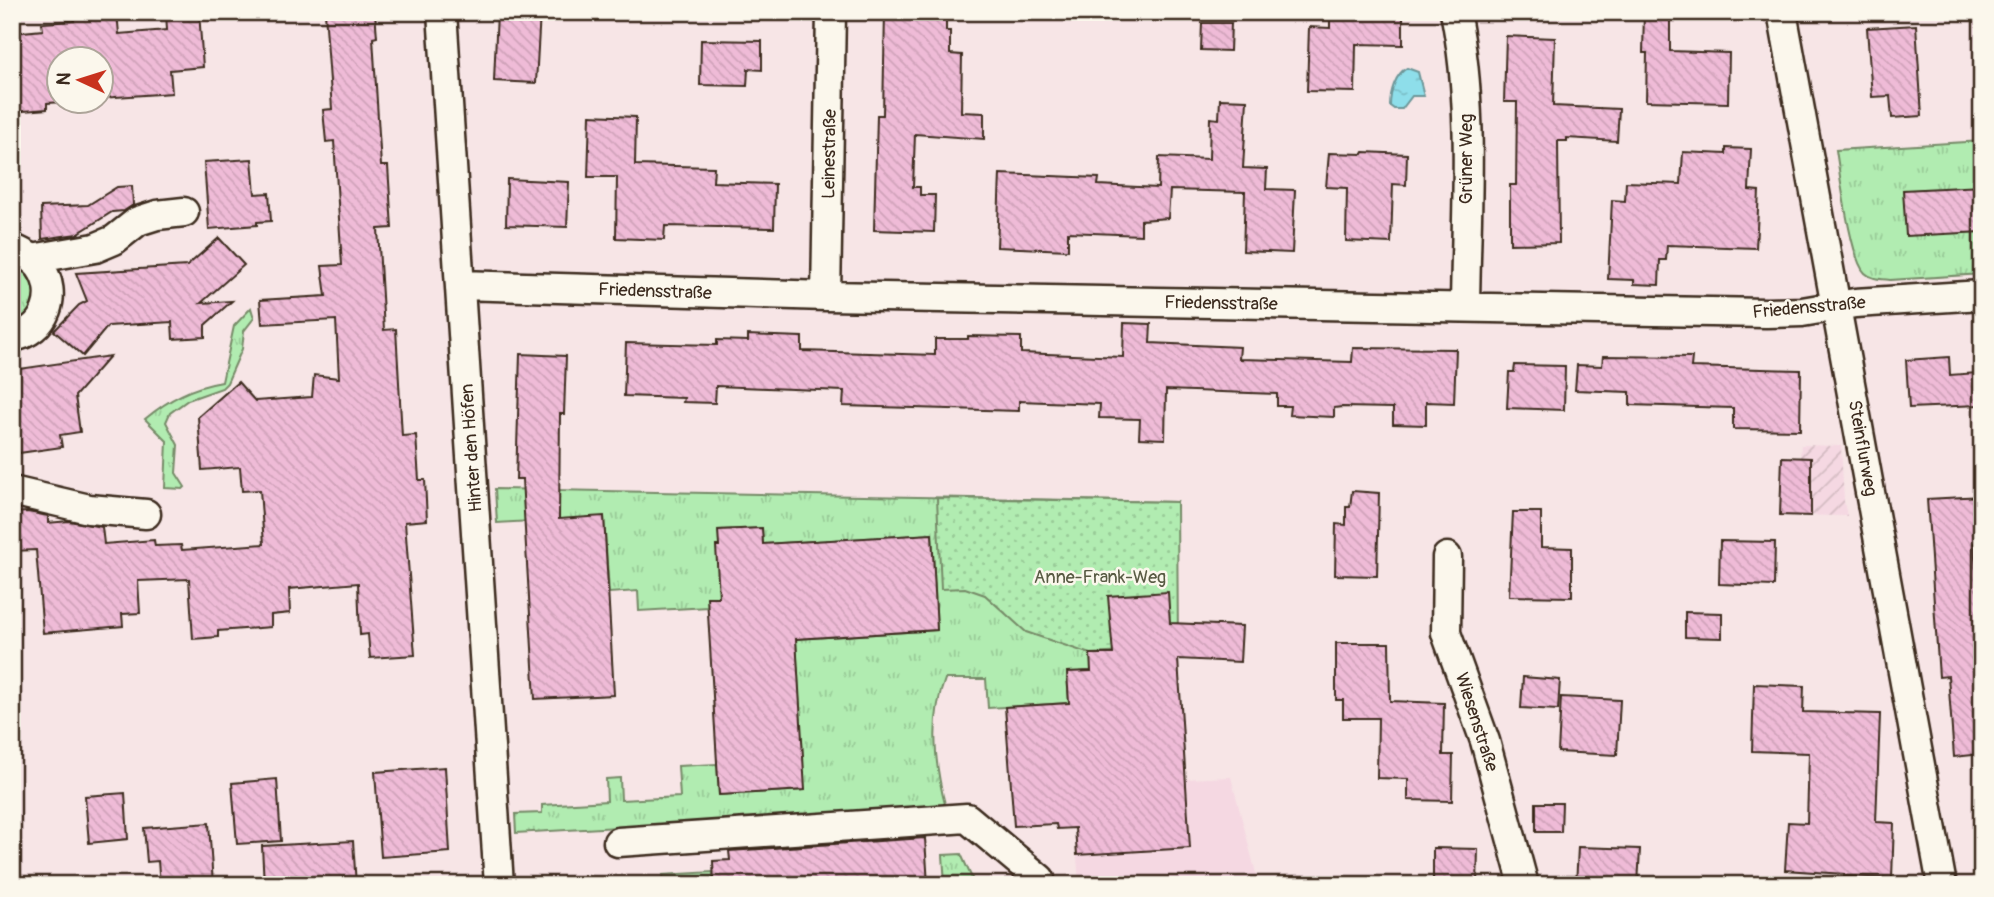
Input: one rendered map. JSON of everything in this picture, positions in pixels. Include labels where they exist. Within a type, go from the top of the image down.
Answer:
[{"type":"street","name":"Hinter den Höfen","points":[[442,12],[499,885]]},
{"type":"street","name":"Leinestraße","points":[[826,296],[831,12]]},
{"type":"street","name":"Grüner Weg","points":[[1455,12],[1464,72],[1466,109],[1465,307]]},
{"type":"street","name":"Steinflurweg","points":[[1782,12],[1942,885]]},
{"type":"street","points":[[22,253],[95,248],[114,240],[138,221],[157,215],[184,212]]},
{"type":"street","points":[[12,337],[27,333],[37,326],[44,318],[48,306],[46,280],[41,268],[22,253]]},
{"type":"street","name":"Friedensstraße","points":[[460,285],[826,296],[1766,313],[1982,295]]},
{"type":"street","points":[[12,491],[89,509],[146,514]]},
{"type":"street","name":"Wiesenstraße","points":[[1447,557],[1446,633],[1485,741],[1524,885]]},
{"type":"street","points":[[618,842],[967,818],[1040,879],[1040,885]]},
{"type":"shaded area","points":[[1801,445],[1841,446],[1847,516],[1780,515],[1782,457],[1800,457]]},
{"type":"shaded area","points":[[1231,777],[1259,885],[1079,885],[1075,828],[1057,829],[1054,782],[1101,804],[1187,798],[1186,779]]},
{"type":"green space","points":[[1982,141],[1982,274],[1890,280],[1867,275],[1860,264],[1850,234],[1836,150]]},
{"type":"green space","points":[[12,261],[31,278],[35,294],[33,312],[12,326]]},
{"type":"green space","points":[[251,308],[254,318],[244,331],[242,349],[227,383],[222,388],[188,400],[170,413],[166,422],[178,445],[176,473],[185,487],[165,488],[167,441],[145,419],[181,395],[222,382],[234,326]]},
{"type":"green space","points":[[495,489],[1177,502],[1091,654],[1091,671],[1067,673],[1069,703],[988,708],[986,679],[945,679],[937,711],[935,744],[946,808],[516,833],[515,814],[542,813],[542,805],[607,801],[606,779],[620,778],[621,800],[680,797],[678,766],[717,764],[719,795],[804,790],[796,639],[937,630],[932,534],[763,544],[762,528],[719,530],[719,597],[708,597],[708,607],[639,611],[638,591],[609,593],[604,517],[497,523]]},
{"type":"green space","name":"Anne-Frank-Weg","points":[[937,498],[1177,502],[1178,649],[1090,654],[1026,632],[985,595],[965,588],[941,589]]},
{"type":"green space","points":[[961,854],[975,885],[945,885],[943,855]]},
{"type":"green space","points":[[713,872],[714,885],[664,885],[663,875]]},
{"type":"water","points":[[1407,68],[1418,72],[1424,96],[1412,96],[1402,109],[1394,109],[1390,106],[1392,90],[1396,79]]},
{"type":"building","points":[[117,12],[119,34],[167,30],[166,12],[199,12],[203,67],[170,70],[172,93],[116,97],[116,46],[46,46],[46,109],[12,112],[12,33],[43,30],[42,23],[74,21],[73,15]]},
{"type":"building","points":[[325,12],[375,12],[377,37],[373,38],[381,166],[388,166],[392,228],[378,229],[384,330],[396,329],[402,436],[416,435],[419,480],[425,480],[427,520],[405,522],[415,655],[370,658],[368,634],[360,635],[358,583],[289,589],[290,613],[271,615],[271,627],[218,631],[218,637],[193,639],[189,579],[138,581],[140,613],[122,614],[123,626],[43,633],[36,550],[12,551],[12,513],[28,512],[48,516],[48,523],[69,521],[102,527],[104,544],[154,540],[155,546],[181,545],[182,550],[264,544],[260,490],[242,491],[240,467],[202,470],[198,417],[238,382],[255,401],[312,397],[314,375],[339,378],[336,320],[262,324],[260,300],[326,296],[322,266],[342,265],[334,141],[326,142],[323,110],[332,109]]},
{"type":"building","points":[[497,12],[540,12],[536,83],[494,81]]},
{"type":"building","points":[[885,12],[946,12],[946,31],[950,31],[950,54],[962,55],[961,112],[984,113],[984,139],[915,134],[913,187],[920,187],[920,195],[935,195],[934,232],[874,230],[877,115],[883,115]]},
{"type":"building","points":[[1330,12],[1403,12],[1403,45],[1356,44],[1355,92],[1307,91],[1309,27],[1330,28]]},
{"type":"building","points":[[1644,12],[1670,12],[1670,51],[1729,53],[1728,103],[1646,101]]},
{"type":"building","points":[[1202,23],[1231,23],[1230,51],[1201,50]]},
{"type":"building","points":[[1916,25],[1922,116],[1892,118],[1890,96],[1872,97],[1867,28]]},
{"type":"building","points":[[1506,36],[1555,38],[1553,106],[1619,109],[1617,141],[1567,138],[1567,141],[1558,141],[1559,243],[1510,244],[1510,185],[1516,185],[1517,102],[1504,102]]},
{"type":"building","points":[[701,40],[762,41],[762,70],[748,69],[747,86],[700,85]]},
{"type":"building","points":[[1220,99],[1247,100],[1243,168],[1267,169],[1266,189],[1295,190],[1292,253],[1243,251],[1245,192],[1170,190],[1168,218],[1141,220],[1141,235],[1068,232],[1068,250],[997,247],[1000,174],[1099,178],[1098,185],[1158,188],[1159,157],[1209,159],[1210,118],[1219,119]]},
{"type":"building","points":[[590,115],[636,117],[635,165],[714,167],[713,182],[775,184],[774,228],[665,226],[664,240],[616,238],[617,177],[588,177]]},
{"type":"building","points":[[1726,148],[1751,149],[1749,190],[1759,191],[1756,248],[1667,245],[1666,260],[1660,260],[1659,285],[1608,279],[1612,200],[1625,201],[1626,182],[1681,184],[1683,152],[1726,154]]},
{"type":"building","points":[[1329,153],[1407,154],[1406,185],[1393,184],[1391,243],[1346,241],[1347,188],[1326,187]]},
{"type":"building","points":[[252,159],[255,194],[269,193],[271,221],[257,222],[257,225],[209,229],[204,162]]},
{"type":"building","points":[[507,179],[569,182],[567,227],[506,225]]},
{"type":"building","points":[[132,186],[133,205],[124,211],[112,212],[77,234],[42,239],[41,207],[88,205],[117,187]]},
{"type":"building","points":[[1982,186],[1982,232],[1906,236],[1903,190]]},
{"type":"building","points":[[219,238],[244,265],[201,303],[232,301],[205,325],[205,337],[173,339],[172,322],[108,326],[83,356],[54,331],[79,305],[87,301],[76,273],[187,266]]},
{"type":"building","points":[[1124,323],[1151,324],[1150,343],[1240,347],[1239,359],[1352,362],[1353,348],[1456,349],[1454,403],[1426,402],[1426,425],[1393,424],[1393,408],[1334,408],[1334,417],[1289,415],[1290,406],[1277,406],[1277,394],[1166,390],[1165,439],[1139,438],[1140,419],[1099,418],[1100,404],[1019,401],[1019,411],[843,406],[844,391],[716,386],[715,403],[683,402],[684,398],[624,396],[626,343],[717,345],[717,340],[748,341],[748,335],[802,337],[802,351],[935,355],[935,339],[968,339],[968,336],[1021,337],[1021,353],[1123,357]]},
{"type":"building","points":[[520,354],[566,356],[564,414],[560,414],[559,519],[604,516],[614,695],[535,699],[522,479],[516,479]]},
{"type":"building","points":[[110,356],[75,396],[80,432],[60,435],[62,447],[12,454],[12,370]]},
{"type":"building","points":[[1603,356],[1692,357],[1691,367],[1801,370],[1800,430],[1733,429],[1733,408],[1630,405],[1630,392],[1575,390],[1577,365],[1602,366]]},
{"type":"building","points":[[1949,357],[1950,375],[1977,373],[1979,405],[1909,408],[1906,360]]},
{"type":"building","points":[[1515,365],[1565,366],[1564,410],[1507,408],[1509,372],[1514,372]]},
{"type":"building","points":[[1782,457],[1811,458],[1811,516],[1780,515]]},
{"type":"building","points":[[1352,491],[1379,493],[1377,576],[1335,575],[1336,524],[1346,525],[1346,507],[1350,507]]},
{"type":"building","points":[[1982,496],[1982,542],[1974,543],[1982,624],[1982,754],[1954,757],[1948,676],[1939,677],[1927,499]]},
{"type":"building","points":[[1513,512],[1541,512],[1541,547],[1572,548],[1572,597],[1509,596]]},
{"type":"building","points":[[762,528],[763,544],[932,534],[937,630],[796,639],[805,790],[719,795],[707,597],[719,597],[716,546],[719,546],[718,530]]},
{"type":"building","points":[[1720,541],[1775,542],[1774,586],[1719,584]]},
{"type":"building","points":[[1168,592],[1170,623],[1242,626],[1240,662],[1178,659],[1190,848],[1077,855],[1075,828],[1057,829],[1056,824],[1014,826],[1005,707],[1069,703],[1067,672],[1091,671],[1090,654],[1113,654],[1108,596]]},
{"type":"building","points":[[1685,612],[1722,613],[1722,638],[1685,637]]},
{"type":"building","points":[[1336,643],[1389,643],[1390,701],[1444,703],[1443,755],[1453,755],[1452,801],[1408,800],[1408,779],[1377,778],[1378,718],[1343,718],[1343,700],[1336,700]]},
{"type":"building","points":[[1523,677],[1560,680],[1558,710],[1521,708]]},
{"type":"building","points":[[1754,684],[1804,686],[1803,712],[1880,714],[1876,822],[1894,823],[1892,878],[1785,870],[1788,822],[1807,823],[1809,753],[1752,751]]},
{"type":"building","points":[[1561,697],[1620,700],[1617,755],[1558,752]]},
{"type":"building","points":[[445,767],[450,852],[381,857],[375,772]]},
{"type":"building","points":[[277,779],[281,841],[237,844],[232,783]]},
{"type":"building","points":[[125,793],[128,839],[89,843],[85,796]]},
{"type":"building","points":[[1536,803],[1562,803],[1561,832],[1536,832]]},
{"type":"building","points":[[209,823],[213,885],[160,885],[158,861],[147,862],[144,828]]},
{"type":"building","points":[[925,838],[928,885],[714,885],[713,861],[730,860],[729,851]]},
{"type":"building","points":[[353,841],[356,885],[264,885],[262,846]]},
{"type":"building","points":[[1578,847],[1640,849],[1638,885],[1576,885]]},
{"type":"building","points":[[1433,848],[1478,849],[1477,885],[1433,885]]}]
